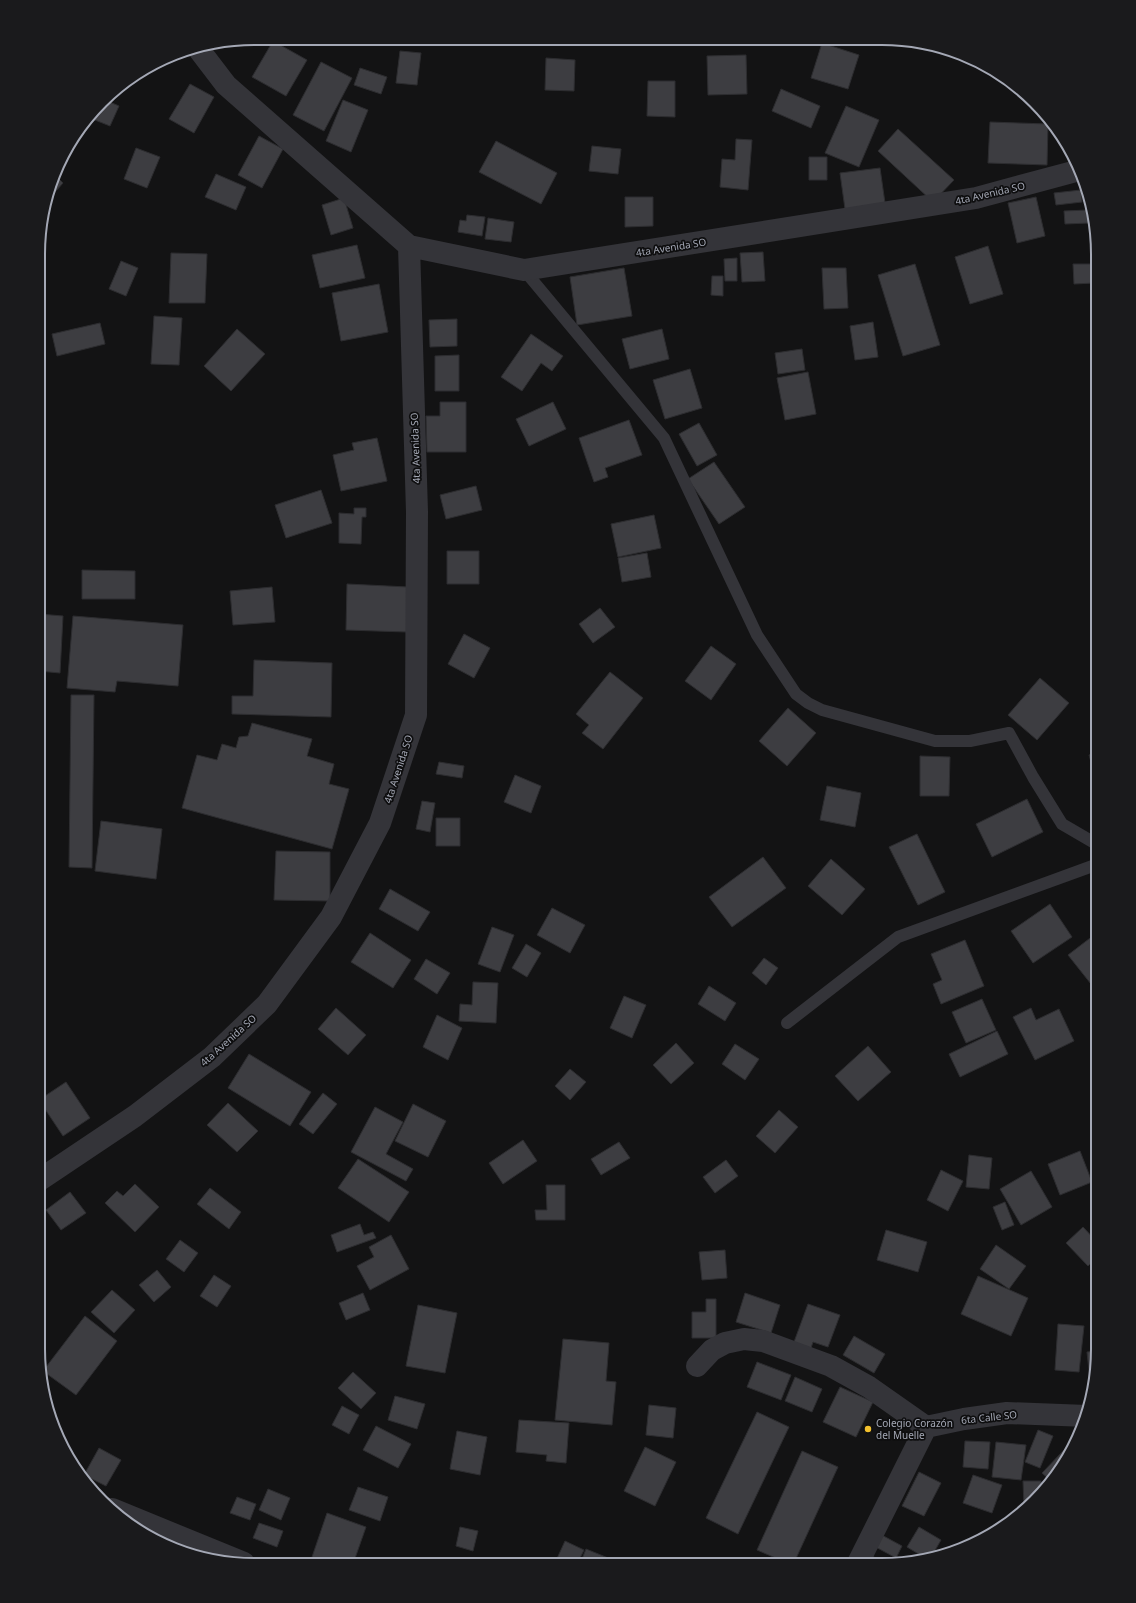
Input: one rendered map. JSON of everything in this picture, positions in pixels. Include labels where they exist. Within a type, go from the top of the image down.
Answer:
[{"type":"street","points":[[200,52],[226,85],[410,246]]},
{"type":"street","name":"4ta Avenida SO","points":[[45,1175],[135,1116],[212,1057],[267,1004],[332,917],[380,823],[416,715],[417,512],[410,246],[524,270],[976,198],[1074,172]]},
{"type":"street","points":[[697,1366],[712,1350],[725,1342],[744,1339],[763,1341],[831,1366],[869,1387],[926,1427],[860,1558]]},
{"type":"street","name":"6ta Calle SO","points":[[926,1427],[964,1419],[1007,1413],[1080,1416]]},
{"type":"street","points":[[127,1515],[227,1556]]},
{"type":"lane","points":[[524,270],[664,438],[757,635],[796,694],[808,704],[822,710],[935,741],[970,741],[1009,733],[1033,777],[1062,824],[1091,841]]},
{"type":"lane","points":[[787,1023],[898,937],[1091,867]]},
{"type":"building","points":[[271,45],[280,45],[307,60],[286,96],[252,77]]},
{"type":"building","points":[[821,45],[828,45],[859,55],[848,89],[811,78]]},
{"type":"building","points":[[400,51],[421,53],[417,85],[396,83]]},
{"type":"building","points":[[746,55],[747,94],[708,95],[707,56]]},
{"type":"building","points":[[546,58],[575,60],[574,91],[545,90]]},
{"type":"building","points":[[321,62],[352,78],[324,131],[293,115]]},
{"type":"building","points":[[360,68],[387,77],[381,94],[354,85]]},
{"type":"building","points":[[648,81],[675,81],[675,117],[647,116]]},
{"type":"building","points":[[190,84],[214,97],[194,133],[169,119]]},
{"type":"building","points":[[781,89],[820,106],[811,128],[772,111]]},
{"type":"building","points":[[343,100],[368,110],[351,152],[326,141]]},
{"type":"building","points":[[110,102],[119,106],[110,126],[94,120]]},
{"type":"building","points":[[846,106],[879,120],[859,167],[825,153]]},
{"type":"building","points":[[990,122],[1045,124],[1048,127],[1047,165],[988,163]]},
{"type":"building","points":[[898,129],[954,180],[933,202],[878,151]]},
{"type":"building","points":[[259,136],[283,149],[262,188],[238,175]]},
{"type":"building","points":[[736,139],[752,140],[748,190],[720,187],[722,159],[735,160]]},
{"type":"building","points":[[496,141],[557,173],[541,204],[479,172]]},
{"type":"building","points":[[592,146],[621,149],[618,174],[589,171]]},
{"type":"building","points":[[136,148],[160,157],[147,188],[124,179]]},
{"type":"building","points":[[809,157],[827,157],[827,180],[809,180]]},
{"type":"building","points":[[880,168],[885,203],[845,209],[840,173]]},
{"type":"building","points":[[216,174],[246,187],[236,210],[205,197]]},
{"type":"building","points":[[59,179],[63,183],[54,193]]},
{"type":"building","points":[[1081,190],[1082,202],[1056,205],[1054,193]]},
{"type":"building","points":[[625,197],[653,197],[653,226],[625,227]]},
{"type":"building","points":[[1036,197],[1045,236],[1017,243],[1008,203]]},
{"type":"building","points":[[344,198],[353,228],[331,235],[322,205]]},
{"type":"building","points":[[1086,210],[1088,223],[1065,224],[1064,211]]},
{"type":"building","points":[[467,215],[485,217],[482,236],[458,232],[460,220],[466,221]]},
{"type":"building","points":[[488,218],[514,222],[511,242],[485,239]]},
{"type":"building","points":[[357,245],[365,278],[320,288],[312,255]]},
{"type":"building","points":[[988,246],[1003,294],[970,304],[955,257]]},
{"type":"building","points":[[763,252],[765,281],[742,282],[740,253]]},
{"type":"building","points":[[171,253],[207,254],[205,303],[169,303]]},
{"type":"building","points":[[737,258],[737,281],[725,281],[724,259]]},
{"type":"building","points":[[121,261],[138,268],[126,296],[109,289]]},
{"type":"building","points":[[915,264],[940,345],[903,356],[878,275]]},
{"type":"building","points":[[1073,264],[1091,264],[1091,283],[1074,284]]},
{"type":"building","points":[[624,268],[632,316],[577,325],[570,277]]},
{"type":"building","points":[[822,268],[846,268],[848,308],[824,309]]},
{"type":"building","points":[[712,276],[723,276],[723,296],[711,295]]},
{"type":"building","points":[[379,284],[388,332],[341,341],[332,293]]},
{"type":"building","points":[[154,316],[182,318],[179,365],[151,364]]},
{"type":"building","points":[[457,319],[457,346],[430,347],[429,320]]},
{"type":"building","points":[[873,322],[878,357],[855,360],[850,326]]},
{"type":"building","points":[[100,323],[105,344],[57,356],[52,334]]},
{"type":"building","points":[[237,329],[265,354],[231,391],[204,366]]},
{"type":"building","points":[[662,329],[669,359],[630,369],[622,339]]},
{"type":"building","points":[[531,334],[563,356],[552,371],[541,363],[522,391],[501,377]]},
{"type":"building","points":[[802,349],[805,370],[778,374],[775,353]]},
{"type":"building","points":[[459,355],[459,391],[435,391],[435,356]]},
{"type":"building","points":[[690,369],[702,408],[665,419],[653,380]]},
{"type":"building","points":[[808,372],[816,414],[785,420],[777,378]]},
{"type":"building","points":[[440,402],[466,402],[466,452],[427,452],[426,416],[440,416]]},
{"type":"building","points":[[553,402],[566,429],[529,446],[516,419]]},
{"type":"building","points":[[629,420],[642,455],[605,468],[608,477],[594,482],[579,438]]},
{"type":"building","points":[[699,423],[717,455],[697,466],[679,434]]},
{"type":"building","points":[[377,438],[387,481],[341,491],[333,455],[354,450],[352,443]]},
{"type":"building","points":[[714,462],[745,507],[719,524],[688,479]]},
{"type":"building","points":[[476,486],[482,510],[446,519],[440,495]]},
{"type":"building","points":[[321,490],[332,523],[286,538],[275,505]]},
{"type":"building","points":[[354,508],[366,508],[366,517],[362,517],[361,544],[339,543],[339,513],[354,514]]},
{"type":"building","points":[[654,515],[661,548],[618,557],[611,524]]},
{"type":"building","points":[[447,551],[479,551],[479,584],[447,584]]},
{"type":"building","points":[[647,553],[651,577],[622,582],[618,558]]},
{"type":"building","points":[[82,570],[135,571],[135,599],[82,599]]},
{"type":"building","points":[[347,584],[408,587],[407,632],[346,630]]},
{"type":"building","points":[[272,587],[275,622],[233,625],[230,591]]},
{"type":"building","points":[[600,608],[615,627],[593,643],[579,624]]},
{"type":"building","points":[[45,614],[63,616],[60,673],[45,672]]},
{"type":"building","points":[[73,616],[183,625],[178,686],[117,681],[115,692],[67,688]]},
{"type":"building","points":[[464,634],[490,648],[474,678],[448,664]]},
{"type":"building","points":[[711,646],[736,664],[711,700],[685,681]]},
{"type":"building","points":[[254,660],[332,663],[331,717],[232,714],[232,696],[253,696]]},
{"type":"building","points":[[610,672],[643,698],[603,749],[582,733],[589,725],[576,714]]},
{"type":"building","points":[[1040,678],[1069,703],[1037,740],[1008,715]]},
{"type":"building","points":[[71,695],[94,695],[92,868],[69,867]]},
{"type":"building","points":[[788,708],[816,733],[787,766],[759,741]]},
{"type":"building","points":[[252,723],[312,739],[307,756],[334,764],[329,784],[349,789],[332,849],[182,808],[197,755],[217,760],[222,744],[236,748],[239,737],[248,736]]},
{"type":"building","points":[[920,756],[950,757],[949,796],[920,796]]},
{"type":"building","points":[[439,762],[464,766],[462,778],[436,774]]},
{"type":"building","points":[[515,775],[541,786],[531,813],[504,802]]},
{"type":"building","points":[[827,786],[861,793],[855,827],[820,820]]},
{"type":"building","points":[[1027,799],[1043,832],[992,857],[976,824]]},
{"type":"building","points":[[422,801],[435,803],[430,832],[416,829]]},
{"type":"building","points":[[436,818],[460,818],[460,846],[436,846]]},
{"type":"building","points":[[101,821],[162,829],[156,879],[95,871]]},
{"type":"building","points":[[917,834],[945,892],[918,905],[889,847]]},
{"type":"building","points":[[276,851],[330,852],[330,901],[274,900]]},
{"type":"building","points":[[763,857],[786,888],[732,927],[709,897]]},
{"type":"building","points":[[831,859],[865,889],[842,915],[808,886]]},
{"type":"building","points":[[390,889],[430,912],[418,931],[379,909]]},
{"type":"building","points":[[1050,904],[1072,937],[1033,963],[1011,931]]},
{"type":"building","points":[[552,908],[585,925],[570,953],[537,935]]},
{"type":"building","points":[[492,927],[514,935],[500,972],[478,964]]},
{"type":"building","points":[[370,933],[411,960],[393,988],[351,962]]},
{"type":"building","points":[[1091,937],[1091,984],[1068,955]]},
{"type":"building","points":[[965,940],[984,986],[941,1004],[933,984],[942,980],[931,954]]},
{"type":"building","points":[[526,944],[541,953],[527,977],[512,968]]},
{"type":"building","points":[[764,958],[778,968],[766,985],[752,973]]},
{"type":"building","points":[[426,959],[450,973],[437,994],[414,979]]},
{"type":"building","points":[[473,982],[498,983],[496,1023],[459,1021],[460,1004],[472,1005]]},
{"type":"building","points":[[709,986],[736,1003],[725,1021],[698,1004]]},
{"type":"building","points":[[624,996],[646,1005],[632,1038],[610,1028]]},
{"type":"building","points":[[982,999],[996,1030],[966,1043],[952,1012]]},
{"type":"building","points":[[336,1008],[366,1035],[348,1055],[318,1029]]},
{"type":"building","points":[[1031,1008],[1036,1020],[1059,1009],[1074,1041],[1035,1060],[1013,1017]]},
{"type":"building","points":[[437,1015],[462,1028],[448,1060],[423,1047]]},
{"type":"building","points":[[997,1031],[1008,1054],[960,1077],[949,1054]]},
{"type":"building","points":[[676,1043],[694,1063],[671,1084],[653,1065]]},
{"type":"building","points":[[735,1044],[759,1059],[745,1080],[722,1064]]},
{"type":"building","points":[[868,1046],[891,1072],[858,1101],[835,1076]]},
{"type":"building","points":[[249,1054],[311,1092],[290,1126],[228,1088]]},
{"type":"building","points":[[570,1069],[586,1082],[570,1100],[555,1086]]},
{"type":"building","points":[[66,1082],[90,1118],[63,1136],[45,1109],[45,1096]]},
{"type":"building","points":[[323,1093],[337,1104],[313,1134],[299,1124]]},
{"type":"building","points":[[228,1103],[258,1131],[237,1152],[207,1125]]},
{"type":"building","points":[[413,1104],[446,1121],[428,1157],[395,1141]]},
{"type":"building","points":[[375,1107],[403,1122],[386,1154],[413,1169],[406,1181],[351,1152]]},
{"type":"building","points":[[779,1110],[798,1127],[775,1153],[756,1136]]},
{"type":"building","points":[[523,1140],[537,1161],[503,1184],[489,1163]]},
{"type":"building","points":[[619,1142],[630,1158],[601,1175],[591,1159]]},
{"type":"building","points":[[1080,1151],[1091,1182],[1060,1195],[1048,1164]]},
{"type":"building","points":[[969,1155],[992,1158],[989,1189],[966,1187]]},
{"type":"building","points":[[358,1159],[409,1192],[389,1222],[338,1188]]},
{"type":"building","points":[[726,1160],[738,1176],[715,1193],[703,1177]]},
{"type":"building","points":[[941,1170],[963,1181],[948,1211],[927,1200]]},
{"type":"building","points":[[1031,1171],[1052,1207],[1021,1225],[1000,1189]]},
{"type":"building","points":[[135,1184],[159,1207],[135,1232],[105,1203],[117,1191],[123,1196]]},
{"type":"building","points":[[546,1185],[565,1185],[565,1220],[536,1220],[535,1210],[547,1210]]},
{"type":"building","points":[[210,1188],[241,1212],[229,1229],[197,1204]]},
{"type":"building","points":[[70,1192],[86,1213],[61,1230],[46,1210]]},
{"type":"building","points":[[1005,1202],[1014,1225],[1002,1230],[993,1207]]},
{"type":"building","points":[[360,1224],[364,1235],[373,1232],[376,1238],[337,1252],[331,1235]]},
{"type":"building","points":[[1083,1227],[1091,1236],[1091,1263],[1088,1266],[1066,1243]]},
{"type":"building","points":[[886,1230],[927,1242],[918,1272],[877,1260]]},
{"type":"building","points":[[391,1235],[409,1269],[370,1290],[357,1266],[374,1257],[369,1247]]},
{"type":"building","points":[[180,1240],[198,1253],[184,1272],[166,1259]]},
{"type":"building","points":[[996,1245],[1026,1266],[1009,1289],[980,1269]]},
{"type":"building","points":[[725,1250],[727,1278],[702,1280],[699,1252]]},
{"type":"building","points":[[157,1270],[171,1287],[154,1302],[139,1285]]},
{"type":"building","points":[[214,1275],[231,1286],[217,1307],[200,1296]]},
{"type":"building","points":[[978,1276],[1028,1298],[1011,1336],[961,1314]]},
{"type":"building","points":[[112,1290],[135,1310],[114,1333],[91,1312]]},
{"type":"building","points":[[363,1293],[370,1310],[346,1320],[339,1303]]},
{"type":"building","points":[[745,1293],[780,1305],[771,1333],[736,1322]]},
{"type":"building","points":[[706,1299],[716,1299],[716,1338],[692,1338],[692,1312],[706,1312]]},
{"type":"building","points":[[808,1304],[840,1315],[828,1347],[813,1342],[811,1348],[794,1342]]},
{"type":"building","points":[[418,1305],[457,1313],[445,1373],[406,1366]]},
{"type":"building","points":[[85,1316],[117,1341],[76,1395],[47,1374],[46,1367]]},
{"type":"building","points":[[1058,1324],[1084,1326],[1079,1372],[1055,1370]]},
{"type":"building","points":[[854,1336],[885,1354],[874,1373],[843,1355]]},
{"type":"building","points":[[563,1339],[609,1343],[606,1381],[616,1382],[612,1425],[555,1420]]},
{"type":"building","points":[[1087,1352],[1091,1352],[1089,1374]]},
{"type":"building","points":[[757,1362],[791,1375],[781,1400],[747,1387]]},
{"type":"building","points":[[353,1372],[376,1393],[361,1409],[338,1388]]},
{"type":"building","points":[[795,1377],[822,1389],[812,1412],[785,1401]]},
{"type":"building","points":[[840,1387],[873,1402],[856,1437],[823,1422]]},
{"type":"building","points":[[395,1396],[425,1404],[417,1429],[388,1420]]},
{"type":"building","points":[[649,1405],[676,1408],[673,1438],[646,1435]]},
{"type":"building","points":[[342,1406],[359,1415],[349,1434],[332,1425]]},
{"type":"building","points":[[757,1412],[789,1427],[738,1534],[706,1518]]},
{"type":"building","points":[[519,1420],[569,1423],[566,1463],[546,1461],[547,1455],[516,1452]]},
{"type":"building","points":[[376,1426],[411,1444],[398,1468],[363,1450]]},
{"type":"building","points":[[1038,1430],[1053,1436],[1040,1468],[1025,1462]]},
{"type":"building","points":[[457,1431],[487,1437],[480,1475],[450,1469]]},
{"type":"building","points":[[965,1441],[990,1442],[988,1469],[963,1467]]},
{"type":"building","points":[[996,1442],[1026,1445],[1021,1480],[992,1477]]},
{"type":"building","points":[[645,1447],[676,1462],[655,1506],[624,1491]]},
{"type":"building","points":[[99,1448],[121,1460],[106,1486],[89,1478],[85,1472]]},
{"type":"building","points":[[1064,1450],[1047,1477],[1042,1473]]},
{"type":"building","points":[[802,1451],[838,1467],[796,1558],[776,1558],[757,1550]]},
{"type":"building","points":[[919,1472],[941,1483],[924,1516],[902,1506]]},
{"type":"building","points":[[973,1475],[1002,1485],[992,1513],[963,1503]]},
{"type":"building","points":[[1023,1481],[1041,1481],[1041,1485],[1024,1503]]},
{"type":"building","points":[[358,1487],[388,1497],[380,1521],[349,1510]]},
{"type":"building","points":[[268,1489],[290,1498],[281,1520],[259,1510]]},
{"type":"building","points":[[237,1497],[256,1504],[250,1520],[230,1513]]},
{"type":"building","points":[[327,1513],[366,1527],[355,1558],[312,1558]]},
{"type":"building","points":[[259,1523],[283,1531],[277,1547],[253,1538]]},
{"type":"building","points":[[460,1527],[478,1531],[473,1551],[456,1546]]},
{"type":"building","points":[[919,1527],[941,1540],[934,1551],[923,1554],[920,1554],[907,1547]]},
{"type":"building","points":[[878,1533],[902,1546],[896,1558],[872,1545]]},
{"type":"building","points":[[565,1541],[584,1550],[580,1558],[557,1558]]},
{"type":"building","points":[[586,1549],[608,1558],[582,1558]]},
{"type":"building","points":[[865,1553],[876,1558],[863,1558]]},
{"type":"place","name":"Colegio Corazón del Muelle","points":[[868,1429]]}]
